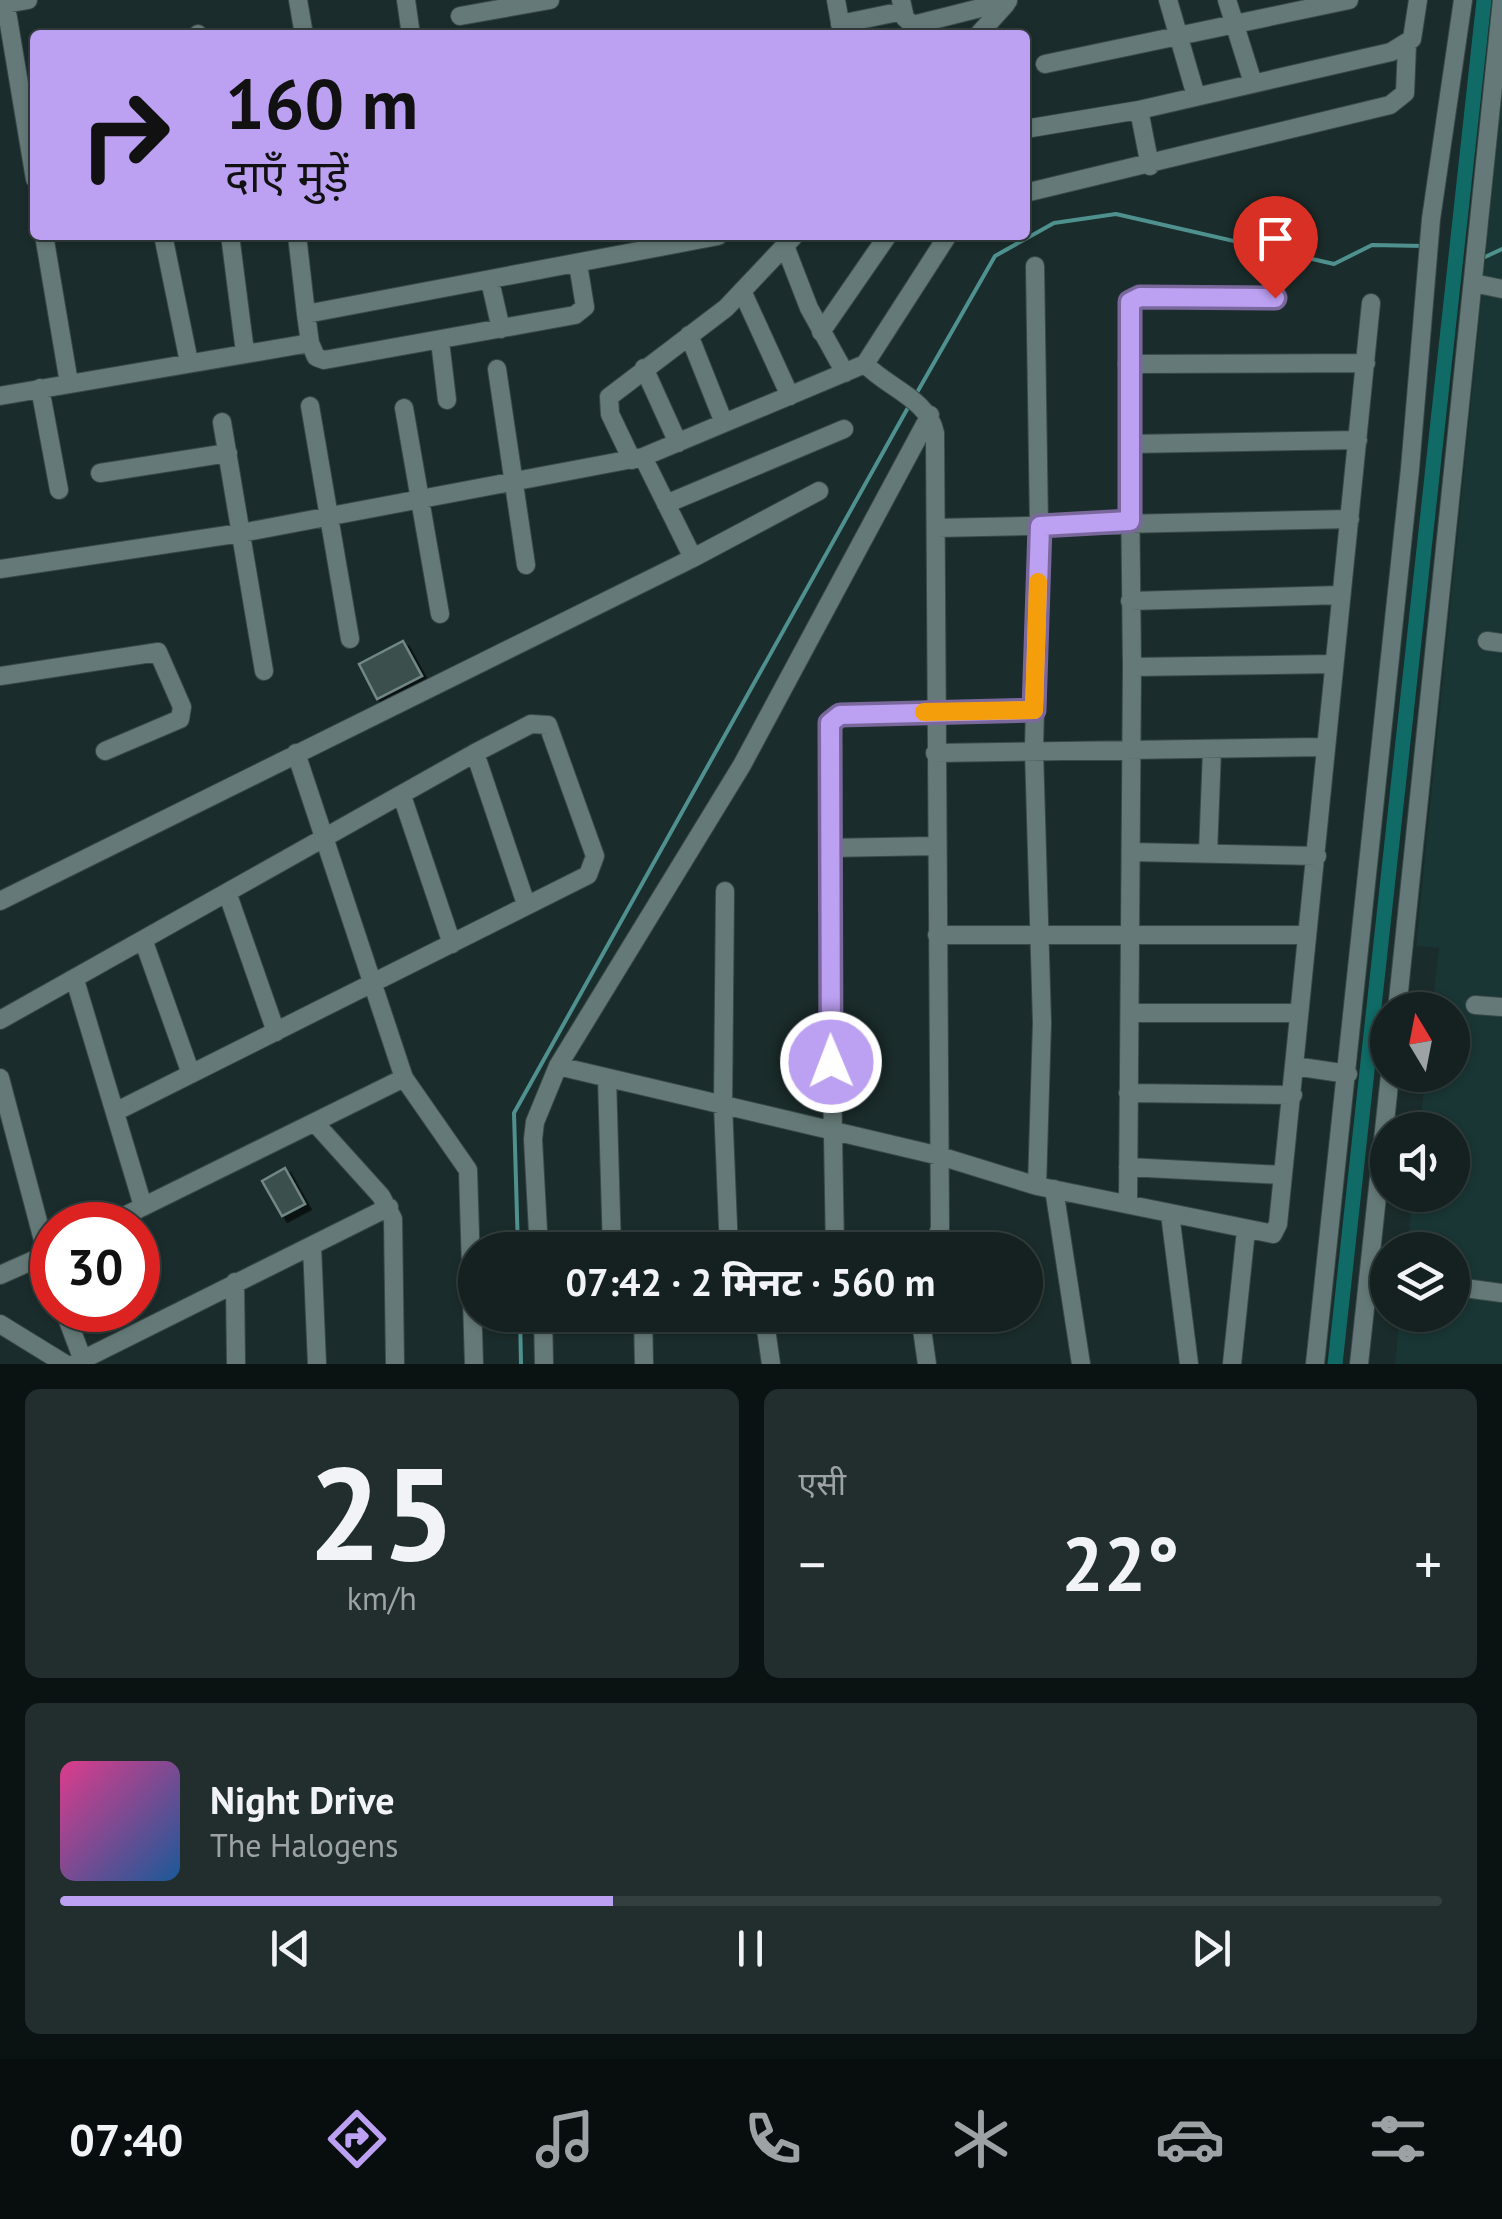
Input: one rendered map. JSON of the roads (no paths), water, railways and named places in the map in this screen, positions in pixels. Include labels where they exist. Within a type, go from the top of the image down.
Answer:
[{"type":"street","points":[[28,0],[4,3],[30,112]]},
{"type":"street","points":[[298,0],[303,30]]},
{"type":"street","points":[[406,0],[410,30]]},
{"type":"street","points":[[460,16],[550,0]]},
{"type":"street","points":[[836,0],[841,30],[902,6],[908,23],[921,25],[1009,1]]},
{"type":"street","points":[[1168,0],[1196,96]]},
{"type":"street","points":[[1228,0],[1253,83]]},
{"type":"street","points":[[1045,64],[1348,0]]},
{"type":"street","points":[[1030,191],[1150,166],[1390,105],[1405,93],[1407,44],[1416,30],[1418,0]]},
{"type":"street","points":[[1315,1364],[1348,1074],[1431,218],[1463,0]]},
{"type":"street","points":[[1399,992],[1502,0]]},
{"type":"street","points":[[983,30],[1009,1]]},
{"type":"street","points":[[1030,128],[1139,110],[1407,44]]},
{"type":"street","points":[[1139,110],[1150,166]]},
{"type":"street","points":[[45,240],[70,383]]},
{"type":"street","points":[[165,240],[189,362]]},
{"type":"street","points":[[231,240],[245,352]]},
{"type":"street","points":[[298,240],[310,342],[316,357],[324,360],[584,311],[578,264]]},
{"type":"street","points":[[306,314],[698,240]]},
{"type":"street","points":[[693,558],[666,504],[610,414],[609,396],[742,291],[790,240],[821,332],[845,374]]},
{"type":"street","points":[[821,332],[885,240]]},
{"type":"street","points":[[0,569],[241,533],[638,458],[865,364],[945,240]]},
{"type":"street","points":[[1035,266],[1040,526],[1034,750],[1046,1187],[1081,1364]]},
{"type":"street","points":[[490,281],[500,329]]},
{"type":"street","points":[[1473,283],[1502,289]]},
{"type":"street","points":[[742,291],[790,396]]},
{"type":"street","points":[[1128,1204],[1132,666],[1128,308],[1133,299],[1275,298]]},
{"type":"street","points":[[558,1066],[940,1156],[1046,1187],[1246,1230],[1268,1234],[1277,1230],[1297,1014],[1317,856],[1323,746],[1372,303]]},
{"type":"street","points":[[689,334],[724,423]]},
{"type":"street","points":[[440,341],[447,400]]},
{"type":"street","points":[[0,396],[310,342]]},
{"type":"street","points":[[865,364],[890,387],[927,411],[935,433],[939,1232]]},
{"type":"street","points":[[1127,364],[1366,364]]},
{"type":"street","points":[[644,368],[678,443]]},
{"type":"street","points":[[497,369],[526,565]]},
{"type":"street","points":[[40,388],[59,490]]},
{"type":"street","points":[[310,406],[326,517],[350,639]]},
{"type":"street","points":[[404,408],[440,614]]},
{"type":"street","points":[[538,1232],[533,1140],[558,1066],[742,766],[927,411]]},
{"type":"street","points":[[222,422],[264,671]]},
{"type":"street","points":[[666,504],[844,429]]},
{"type":"street","points":[[1130,444],[1358,440]]},
{"type":"street","points":[[100,473],[228,453]]},
{"type":"street","points":[[0,901],[693,558],[819,491]]},
{"type":"street","points":[[936,528],[1350,518]]},
{"type":"street","points":[[1130,601],[1342,595]]},
{"type":"street","points":[[0,676],[158,652],[182,707],[180,719],[105,751]]},
{"type":"street","points":[[1132,666],[1334,664]]},
{"type":"street","points":[[835,1232],[829,731],[834,718],[1034,710]]},
{"type":"street","points":[[0,1020],[475,753],[531,724],[548,725],[596,862],[588,875],[115,1112]]},
{"type":"street","points":[[935,753],[1323,746]]},
{"type":"street","points":[[1208,854],[1212,750]]},
{"type":"street","points":[[475,753],[526,904]]},
{"type":"street","points":[[296,754],[404,1078],[468,1170],[474,1364]]},
{"type":"street","points":[[402,796],[452,944]]},
{"type":"street","points":[[828,848],[935,846]]},
{"type":"street","points":[[1132,852],[1317,856]]},
{"type":"street","points":[[725,890],[723,1105],[728,1232]]},
{"type":"street","points":[[228,895],[276,1032]]},
{"type":"street","points":[[937,934],[1307,935]]},
{"type":"street","points":[[144,942],[191,1074]]},
{"type":"street","points":[[74,980],[142,1202]]},
{"type":"street","points":[[1475,1005],[1502,1006]]},
{"type":"street","points":[[1132,1013],[1297,1014]]},
{"type":"street","points":[[1294,1066],[1348,1074]]},
{"type":"street","points":[[0,1078],[35,1202]]},
{"type":"street","points":[[151,1202],[404,1078]]},
{"type":"street","points":[[606,1078],[611,1232]]},
{"type":"street","points":[[1359,1364],[1388,1092]]},
{"type":"street","points":[[1128,1093],[1292,1095]]},
{"type":"street","points":[[316,1124],[388,1208],[395,1234],[395,1364]]},
{"type":"street","points":[[1128,1167],[1283,1176]]},
{"type":"street","points":[[74,1362],[388,1208]]},
{"type":"street","points":[[1170,1214],[1189,1364]]},
{"type":"street","points":[[1232,1364],[1246,1230]]},
{"type":"street","points":[[312,1246],[317,1364]]},
{"type":"street","points":[[0,1276],[30,1262]]},
{"type":"street","points":[[234,1282],[236,1364]]},
{"type":"street","points":[[1470,1289],[1502,1293]]},
{"type":"street","points":[[0,1324],[74,1362]]},
{"type":"street","points":[[68,1332],[74,1362]]},
{"type":"street","points":[[543,1332],[544,1364]]},
{"type":"street","points":[[643,1332],[644,1364]]},
{"type":"street","points":[[766,1332],[771,1364]]},
{"type":"street","points":[[922,1332],[927,1364]]},
{"type":"waterway","points":[[1335,1364],[1484,0]]},
{"type":"waterway","points":[[1030,236],[1054,223],[1116,214],[1334,264],[1372,245],[1424,246]]},
{"type":"waterway","points":[[915,396],[995,256],[1024,240]]},
{"type":"waterway","points":[[1485,257],[1502,249]]},
{"type":"waterway","points":[[517,1232],[514,1113],[910,404]]},
{"type":"waterway","points":[[520,1332],[521,1364]]}]
